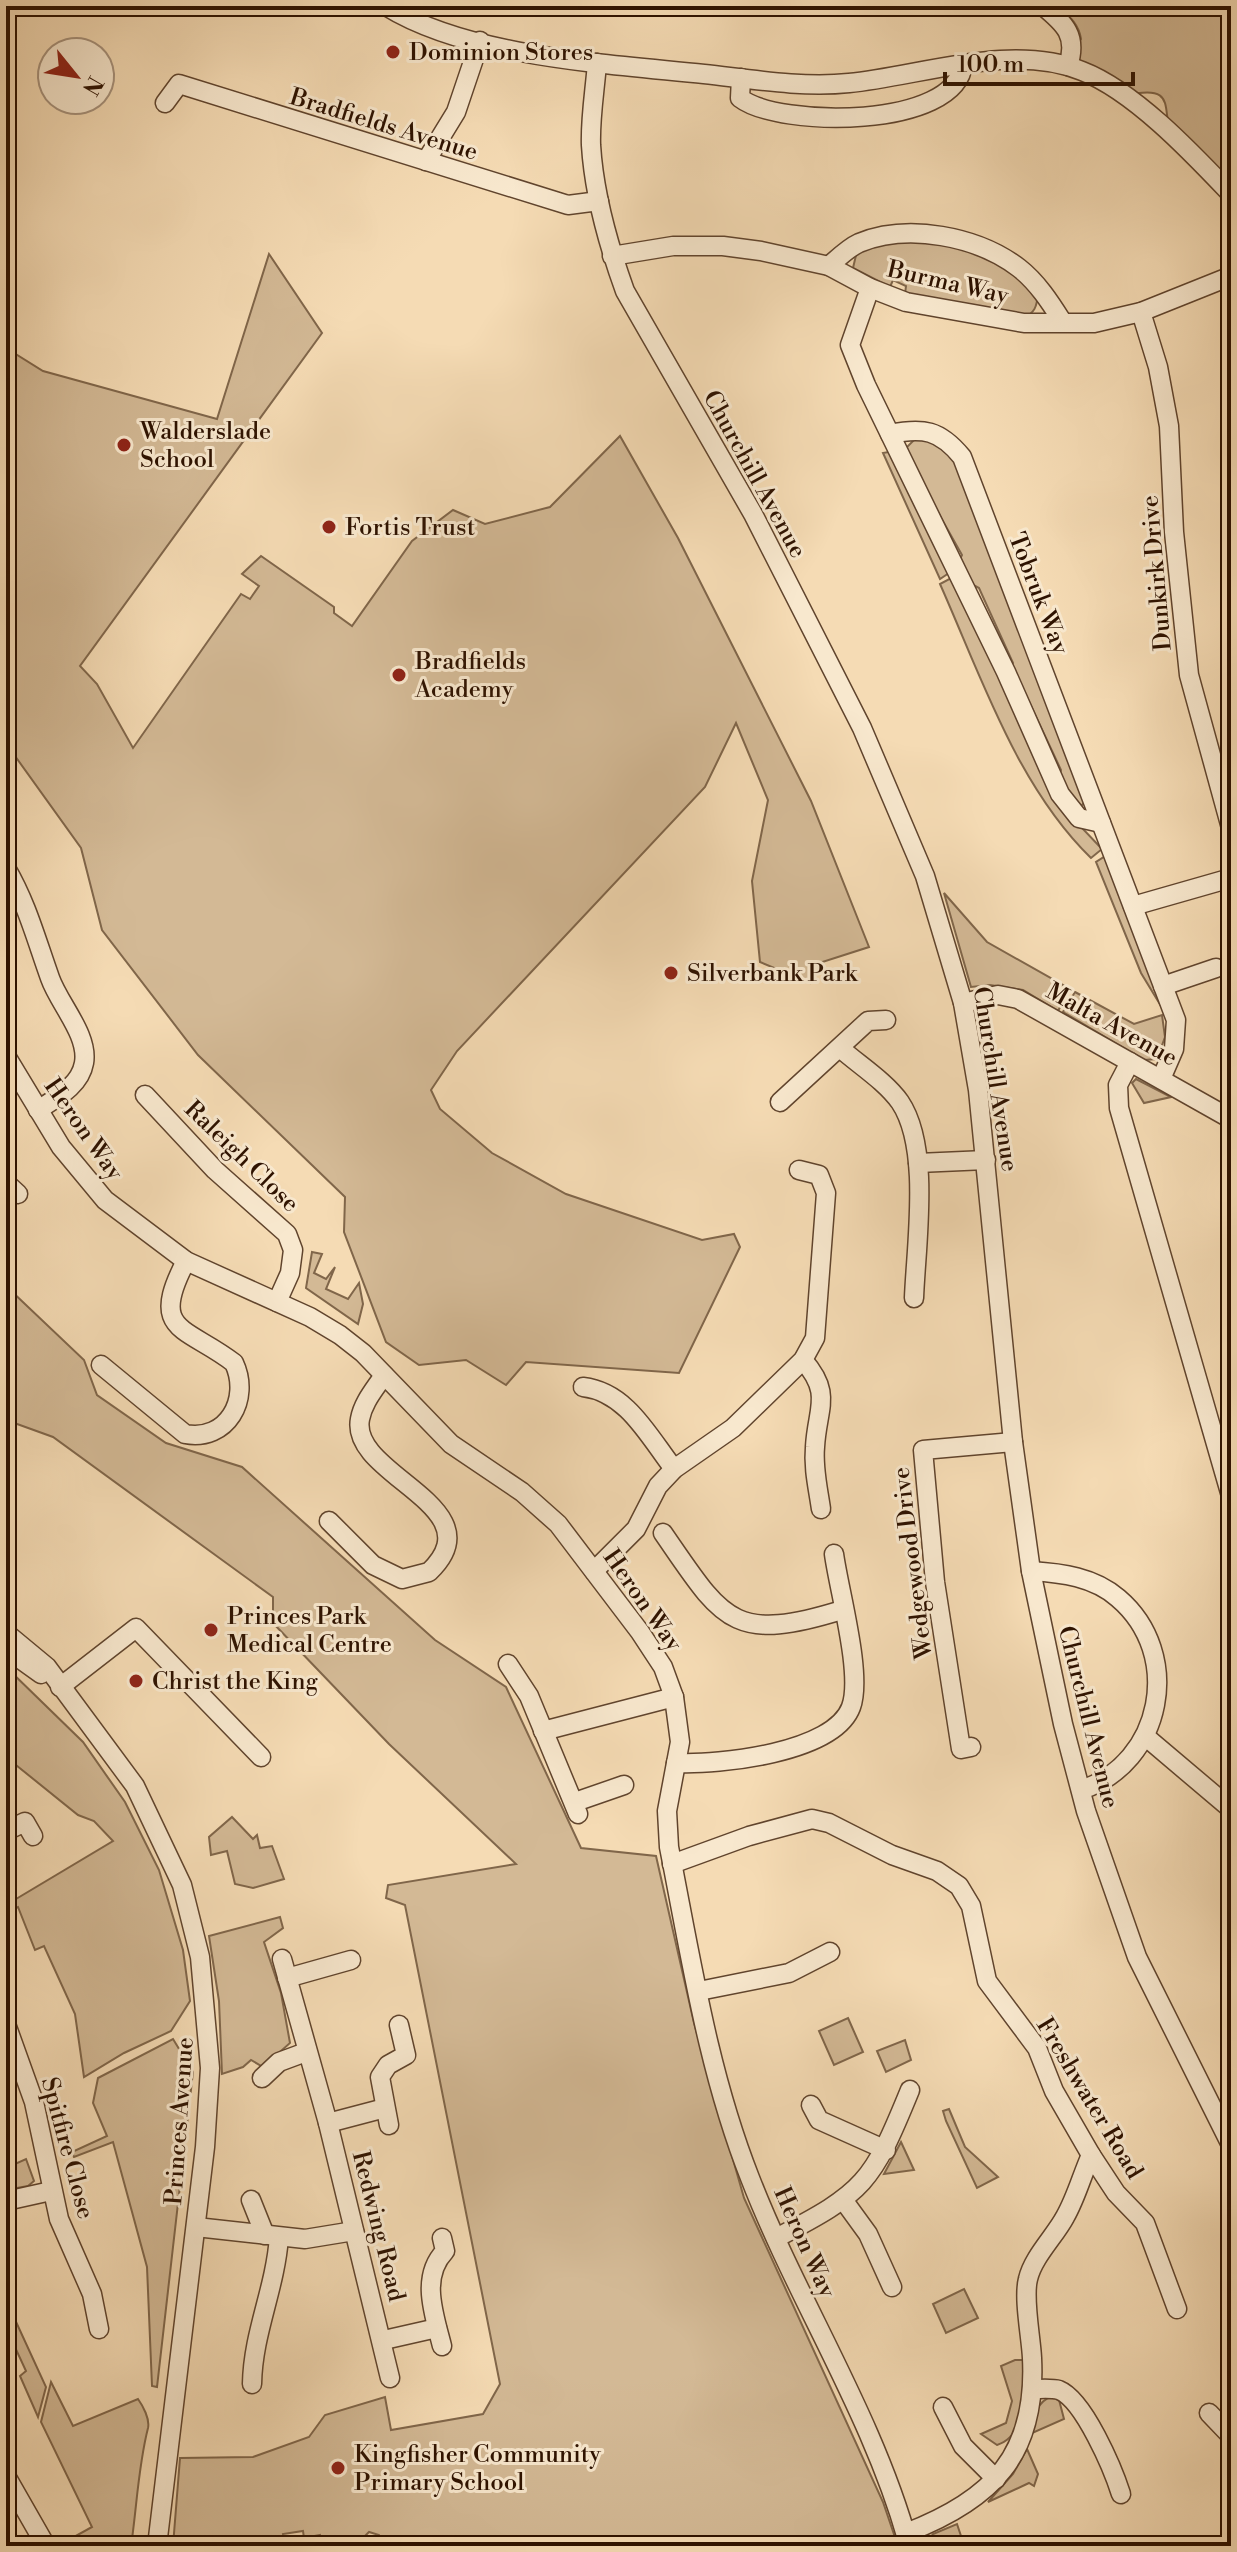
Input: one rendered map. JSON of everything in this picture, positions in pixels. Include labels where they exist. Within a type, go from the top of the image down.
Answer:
[{"type":"street","points":[[386,6],[427,27],[480,41],[597,63],[741,78],[847,83],[963,64],[1028,62],[1068,66],[1094,77],[1124,96],[1231,194]]},
{"type":"street","points":[[1043,6],[1068,28],[1073,51],[1068,66]]},
{"type":"street","points":[[426,161],[456,112],[480,41]]},
{"type":"street","name":"Churchill Avenue","points":[[597,63],[591,142],[599,201],[612,256],[631,305],[753,514],[862,728],[925,876],[963,1003],[986,1160],[1013,1442],[1045,1646],[1081,1790],[1107,1877],[1137,1957],[1231,2145]]},
{"type":"street","points":[[741,78],[740,98],[750,104],[811,115],[863,117],[912,108],[942,96],[960,79],[963,64]]},
{"type":"street","name":"Bradfields Avenue","points":[[165,103],[179,84],[568,205],[599,201]]},
{"type":"street","name":"Burma Way","points":[[829,266],[856,244],[885,236],[959,240],[991,249],[1022,270],[1045,294],[1062,321]]},
{"type":"street","name":"Burma Way","points":[[612,256],[673,246],[723,246],[829,266],[870,288],[906,302],[987,319],[1024,323],[1094,323],[1141,312],[1231,276]]},
{"type":"street","points":[[870,288],[850,345],[1006,672],[1060,794],[1079,818],[1101,823]]},
{"type":"street","name":"Dunkirk Drive","points":[[1141,312],[1158,367],[1169,426],[1174,532],[1189,675],[1231,828]]},
{"type":"street","name":"Tobruk Way","points":[[890,434],[925,429],[941,435],[962,457],[1176,1020],[1174,1049],[1161,1079]]},
{"type":"street","points":[[6,868],[35,927],[50,979],[86,1049],[84,1066],[77,1080],[65,1093],[38,1110]]},
{"type":"street","points":[[1133,906],[1231,878]]},
{"type":"street","points":[[1163,986],[1216,968]]},
{"type":"street","name":"Malta Avenue","points":[[963,1003],[986,996],[1008,995],[1231,1119]]},
{"type":"street","points":[[780,1102],[868,1021],[886,1020]]},
{"type":"street","points":[[840,1048],[899,1101],[906,1114],[918,1163],[914,1298]]},
{"type":"street","name":"Heron Way","points":[[6,1056],[68,1158],[105,1200],[186,1261],[277,1302],[340,1335],[451,1444],[513,1485],[558,1524],[663,1667],[680,1720],[666,1817],[672,1864],[730,2121],[776,2238],[881,2465],[907,2540]]},
{"type":"street","points":[[1130,1062],[1118,1085],[1119,1108],[1231,1496]]},
{"type":"street","name":"Raleigh Close","points":[[145,1095],[215,1170],[287,1234],[293,1250],[290,1273],[277,1302]]},
{"type":"street","points":[[918,1163],[986,1160]]},
{"type":"street","points":[[594,1571],[636,1529],[658,1486],[674,1469],[733,1428],[803,1360],[815,1338],[826,1193],[819,1175],[799,1170]]},
{"type":"street","points":[[101,1365],[185,1434],[199,1437],[227,1422],[238,1406],[241,1391],[234,1363],[177,1327],[169,1310],[174,1284],[186,1261]]},
{"type":"street","points":[[803,1360],[817,1376],[823,1396],[815,1445],[815,1474],[821,1509]]},
{"type":"street","points":[[329,1521],[373,1565],[402,1579],[429,1572],[447,1547],[447,1532],[441,1517],[362,1439],[359,1421],[366,1401],[384,1375]]},
{"type":"street","points":[[583,1387],[602,1389],[617,1399],[674,1469]]},
{"type":"street","name":"Wedgewood Drive","points":[[971,1747],[961,1749],[942,1634],[923,1450],[1013,1442]]},
{"type":"street","points":[[663,1533],[718,1609],[739,1621],[773,1625],[842,1610]]},
{"type":"street","points":[[676,1763],[714,1764],[765,1754],[822,1736],[842,1721],[851,1706],[855,1684],[834,1554]]},
{"type":"street","points":[[1031,1571],[1073,1576],[1098,1585],[1118,1598],[1147,1634],[1159,1688],[1146,1737],[1117,1771],[1081,1790]]},
{"type":"street","points":[[60,1687],[136,1628],[261,1757]]},
{"type":"street","name":"Princes Avenue","points":[[6,1633],[47,1667],[115,1755],[146,1806],[182,1885],[206,1994],[210,2068],[196,2227],[157,2546]]},
{"type":"street","name":"Princes Avenue","points":[[6,1649],[60,1687]]},
{"type":"street","points":[[508,1664],[529,1696],[576,1808],[624,1785]]},
{"type":"street","points":[[543,1731],[674,1697]]},
{"type":"street","points":[[1146,1737],[1231,1809]]},
{"type":"street","name":"Freshwater Road","points":[[672,1864],[697,1857],[728,1842],[812,1819],[829,1823],[866,1844],[948,1877],[959,1886],[971,1906],[987,1981],[1037,2048],[1054,2091],[1091,2155],[1116,2193],[1145,2223],[1177,2309]]},
{"type":"street","points":[[6,1831],[25,1822],[33,1836]]},
{"type":"street","points":[[699,1991],[789,1973],[830,1952]]},
{"type":"street","name":"Redwing Road","points":[[282,1959],[384,2340],[390,2378]]},
{"type":"street","points":[[287,1978],[351,1960]]},
{"type":"street","name":"Spitfire Close","points":[[6,2024],[34,2102],[51,2191],[92,2294],[99,2329]]},
{"type":"street","name":"Redwing Road","points":[[328,2123],[387,2116],[380,2077],[388,2065],[406,2055],[399,2025]]},
{"type":"street","points":[[262,2078],[279,2062],[306,2052]]},
{"type":"street","points":[[776,2238],[844,2201],[869,2178],[886,2150],[910,2090]]},
{"type":"street","points":[[811,2105],[819,2120],[886,2150]]},
{"type":"street","points":[[907,2540],[961,2509],[996,2479],[1013,2458],[1026,2427],[1034,2389],[1027,2279],[1066,2215],[1091,2155]]},
{"type":"street","points":[[6,2201],[51,2191]]},
{"type":"street","points":[[251,2200],[272,2236],[273,2285],[253,2349],[252,2384]]},
{"type":"street","points":[[844,2201],[868,2234],[892,2287]]},
{"type":"street","points":[[196,2227],[305,2239],[354,2231]]},
{"type":"street","name":"Redwing Road","points":[[442,2238],[445,2251],[434,2262],[429,2279],[442,2346]]},
{"type":"street","name":"Redwing Road","points":[[384,2340],[437,2328]]},
{"type":"street","points":[[1034,2389],[1056,2389],[1071,2398],[1112,2467],[1121,2494]]},
{"type":"street","points":[[943,2407],[963,2446],[996,2479]]},
{"type":"street","points":[[1209,2413],[1231,2436]]},
{"type":"street","points":[[6,2476],[46,2546]]},
{"type":"shaded area","points":[[1058,6],[1231,6],[1231,196],[1177,144],[1169,128],[1165,102],[1161,96],[1142,93],[1124,96],[1084,71],[1073,51],[1081,39],[1078,29]]},
{"type":"shaded area","points":[[875,242],[935,242],[988,255],[1038,293],[1036,306],[1033,312],[1022,318],[905,294],[906,286],[893,280],[890,287],[853,268],[857,251]]},
{"type":"shaded area","points":[[269,254],[322,333],[80,666],[97,684],[133,748],[241,594],[250,599],[259,586],[242,574],[261,556],[334,607],[334,613],[352,626],[412,541],[453,510],[485,524],[550,507],[620,436],[678,538],[811,801],[869,947],[816,964],[810,983],[760,962],[752,881],[768,800],[736,723],[705,787],[457,1051],[431,1090],[440,1109],[492,1153],[566,1194],[702,1240],[734,1234],[740,1247],[679,1373],[526,1362],[506,1385],[466,1360],[419,1365],[386,1342],[344,1232],[345,1197],[198,1055],[102,930],[81,848],[10,749],[6,723],[6,348],[43,371],[217,419]]},
{"type":"shaded area","points":[[930,435],[955,455],[1086,801],[1081,806],[1058,780],[1061,770],[1024,691],[1016,688],[1009,670],[1013,663],[979,588],[966,581],[958,563],[962,555],[909,461],[907,447],[918,436]]},
{"type":"shaded area","points":[[894,451],[952,571],[940,579],[883,453]]},
{"type":"shaded area","points":[[953,577],[1081,827],[1102,849],[1091,858],[1042,798],[1003,728],[940,584]]},
{"type":"shaded area","points":[[1107,855],[1161,1006],[1141,973],[1096,862]]},
{"type":"shaded area","points":[[944,893],[987,942],[1070,989],[1058,1011],[1023,990],[990,985],[971,987]]},
{"type":"shaded area","points":[[1075,992],[1134,1024],[1162,1015],[1165,1037],[1157,1059],[1144,1060],[1063,1012]]},
{"type":"shaded area","points":[[1136,1079],[1171,1097],[1144,1103],[1132,1083]]},
{"type":"shaded area","points":[[312,1252],[322,1254],[314,1273],[326,1279],[335,1267],[326,1289],[348,1299],[359,1283],[363,1304],[358,1324],[306,1288]]},
{"type":"shaded area","points":[[6,1286],[84,1360],[97,1395],[166,1443],[242,1467],[435,1640],[506,1687],[581,1848],[656,1856],[694,2023],[744,2198],[883,2502],[898,2546],[384,2546],[379,2535],[369,2532],[358,2543],[322,2546],[320,2535],[304,2538],[303,2531],[283,2534],[285,2546],[173,2546],[180,2458],[253,2457],[309,2437],[325,2415],[385,2397],[391,2430],[483,2414],[500,2384],[405,1905],[386,1898],[388,1885],[516,1864],[389,1744],[273,1623],[273,1597],[53,1437],[6,1420]]},
{"type":"shaded area","points":[[6,1667],[83,1742],[125,1802],[159,1870],[183,1950],[190,2001],[171,2031],[124,2053],[84,2077],[75,2014],[44,1946],[35,1950],[18,1907],[6,1912],[6,1905],[113,1841],[94,1821],[78,1815],[6,1757]]},
{"type":"shaded area","points":[[232,1817],[253,1839],[257,1835],[260,1848],[272,1846],[284,1879],[253,1888],[235,1884],[227,1851],[211,1855],[209,1837]]},
{"type":"shaded area","points":[[280,1917],[283,1928],[264,1942],[281,1993],[290,2043],[263,2067],[251,2060],[243,2067],[222,2074],[219,2001],[209,1936]]},
{"type":"shaded area","points":[[848,2018],[863,2052],[834,2065],[819,2031]]},
{"type":"shaded area","points":[[173,2039],[193,2072],[157,2387],[152,2386],[147,2267],[113,2142],[74,2157],[72,2152],[107,2136],[93,2103],[98,2078]]},
{"type":"shaded area","points":[[905,2040],[911,2060],[886,2072],[877,2051]]},
{"type":"shaded area","points":[[949,2109],[965,2147],[998,2177],[977,2188],[946,2121],[943,2111]]},
{"type":"shaded area","points":[[901,2142],[914,2170],[884,2174]]},
{"type":"shaded area","points":[[26,2159],[34,2181],[28,2186],[6,2190],[6,2168]]},
{"type":"shaded area","points":[[964,2289],[978,2318],[946,2333],[933,2304]]},
{"type":"shaded area","points":[[6,2300],[46,2387],[38,2417],[20,2376],[26,2371],[7,2330],[12,2327],[6,2313]]},
{"type":"shaded area","points":[[1015,2360],[1029,2360],[1024,2409],[1014,2432],[997,2445],[981,2434],[1006,2423],[1012,2401],[1001,2366]]},
{"type":"shaded area","points":[[51,2382],[73,2426],[138,2399],[144,2409],[148,2424],[131,2546],[65,2546],[63,2543],[92,2527],[41,2422]]},
{"type":"shaded area","points":[[1058,2396],[1064,2419],[1030,2434],[1041,2404]]},
{"type":"shaded area","points":[[1027,2449],[1038,2474],[1034,2486],[1029,2483],[988,2502],[1013,2474]]},
{"type":"shaded area","points":[[957,2524],[962,2539],[947,2546],[924,2546],[933,2534]]},
{"type":"place","name":"Dominion Stores","points":[[393,52]]},
{"type":"place","name":"Walderslade School","points":[[124,445]]},
{"type":"place","name":"Fortis Trust","points":[[329,527]]},
{"type":"place","name":"Bradfields Academy","points":[[399,675]]},
{"type":"place","name":"Silverbank Park","points":[[671,973]]},
{"type":"place","name":"Princes Park Medical Centre","points":[[211,1630]]},
{"type":"place","name":"Christ the King","points":[[136,1681]]},
{"type":"place","name":"Kingfisher Community Primary School","points":[[338,2468]]}]
